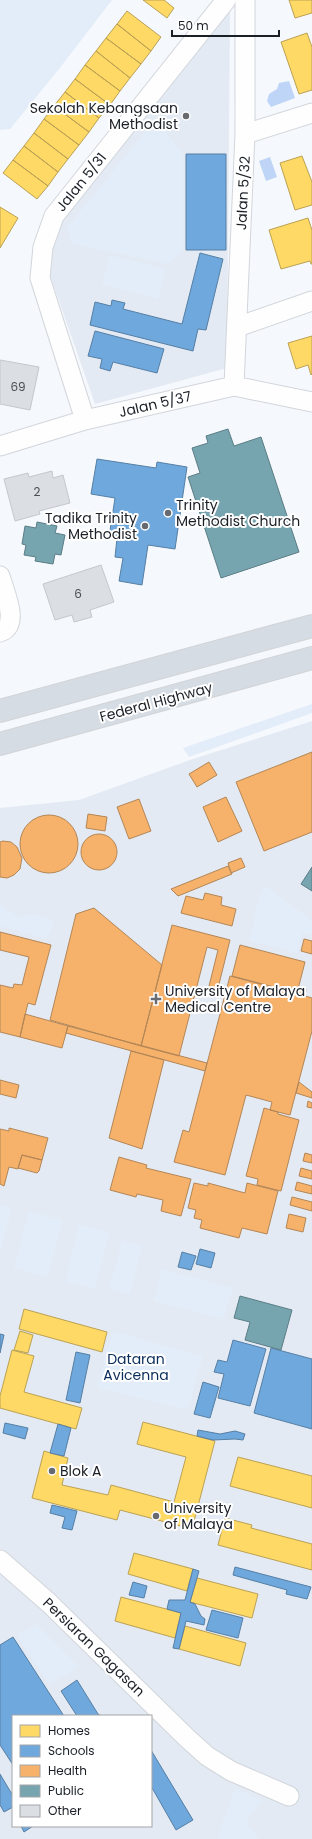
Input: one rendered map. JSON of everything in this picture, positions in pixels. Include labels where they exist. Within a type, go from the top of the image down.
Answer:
[{"type":"highway","points":[[0,712],[312,626]]},
{"type":"highway","name":"Federal Highway","points":[[0,744],[312,658]]},
{"type":"street","name":"Jalan 5/31","points":[[85,420],[40,278],[43,248],[49,229],[54,216],[226,0]]},
{"type":"street","name":"Jalan 5/32","points":[[234,386],[245,134],[245,0]]},
{"type":"street","points":[[245,134],[312,113]]},
{"type":"street","points":[[237,327],[312,300]]},
{"type":"street","name":"Jalan 5/37","points":[[0,446],[85,420],[234,386],[312,402]]},
{"type":"street","points":[[0,576],[11,617],[10,624],[6,630],[0,632]]},
{"type":"street","name":"Persiaran Gagasan","points":[[0,1560],[49,1603],[187,1738],[208,1756],[231,1771],[289,1796]]},
{"type":"shaded area","name":"Sekolah Kebangsaan Methodist","points":[[230,10],[227,368],[95,404],[50,275],[47,252],[55,222]]},
{"type":"shaded area","points":[[312,721],[312,1839],[0,1839],[0,808],[79,800],[190,760]]},
{"type":"green space","points":[[0,0],[112,0],[59,69],[10,129],[0,130]]},
{"type":"green space","points":[[155,119],[183,154],[183,252],[168,264],[72,244],[66,229]]},
{"type":"green space","points":[[109,255],[166,269],[158,299],[102,285]]},
{"type":"green space","points":[[312,704],[312,713],[189,757],[183,748]]},
{"type":"green space","points":[[264,888],[268,888],[305,915],[312,923],[312,936],[302,933],[298,953],[249,941],[260,892]]},
{"type":"green space","points":[[0,904],[18,917],[35,913],[55,921],[46,939],[0,926]]},
{"type":"green space","points":[[0,1205],[12,1208],[0,1254]]},
{"type":"green space","points":[[29,1211],[63,1220],[48,1277],[14,1268]]},
{"type":"green space","points":[[79,1224],[110,1232],[95,1289],[65,1282]]},
{"type":"green space","points":[[122,1240],[143,1245],[130,1295],[109,1289]]},
{"type":"green space","points":[[162,1269],[233,1288],[224,1320],[154,1301]]},
{"type":"green space","name":"Dataran Avicenna","points":[[112,1331],[203,1356],[189,1406],[182,1409],[97,1388]]},
{"type":"green space","points":[[36,1624],[79,1667],[49,1685],[16,1635]]},
{"type":"green space","points":[[235,1789],[263,1800],[246,1822],[259,1839],[220,1839],[218,1834]]},
{"type":"water","points":[[289,81],[295,98],[271,107],[267,101],[269,94],[277,89],[279,83]]},
{"type":"water","points":[[270,157],[277,177],[266,181],[259,161]]},
{"type":"building: Homes","points":[[143,0],[164,0],[174,8],[167,18]]},
{"type":"building: Homes","points":[[289,0],[312,0],[312,13],[295,18]]},
{"type":"building: Homes","points":[[127,11],[161,37],[151,51],[117,24]]},
{"type":"building: Homes","points":[[117,24],[151,51],[141,64],[106,38]]},
{"type":"building: Homes","points":[[307,33],[312,47],[312,90],[299,94],[281,42]]},
{"type":"building: Homes","points":[[106,38],[141,64],[130,78],[96,51]]},
{"type":"building: Homes","points":[[96,51],[130,78],[120,91],[85,65]]},
{"type":"building: Homes","points":[[85,65],[120,91],[110,105],[75,79]]},
{"type":"building: Homes","points":[[75,79],[110,105],[99,118],[65,92]]},
{"type":"building: Homes","points":[[65,92],[99,118],[89,132],[54,106]]},
{"type":"building: Homes","points":[[54,106],[89,132],[79,145],[44,119]]},
{"type":"building: Homes","points":[[44,119],[79,145],[68,159],[34,133]]},
{"type":"building: Homes","points":[[34,133],[68,159],[58,172],[24,146]]},
{"type":"building: Homes","points":[[24,146],[58,172],[48,186],[13,160]]},
{"type":"building: Homes","points":[[302,156],[312,182],[312,205],[295,210],[280,163]]},
{"type":"building: Homes","points":[[13,160],[48,186],[37,199],[3,173]]},
{"type":"building: Homes","points":[[0,207],[18,218],[0,248]]},
{"type":"building: Homes","points":[[308,218],[312,230],[312,264],[310,261],[281,269],[269,230]]},
{"type":"building: Homes","points":[[312,336],[311,375],[308,365],[296,369],[288,343]]},
{"type":"building: Homes","points":[[24,1309],[107,1332],[102,1352],[19,1329]]},
{"type":"building: Homes","points":[[20,1331],[33,1335],[28,1353],[14,1350]]},
{"type":"building: Homes","points":[[12,1350],[34,1356],[24,1392],[82,1408],[76,1429],[0,1408],[0,1396]]},
{"type":"building: Homes","name":"Blok A","points":[[143,1422],[215,1441],[192,1529],[120,1510],[117,1520],[32,1498],[44,1451],[68,1458],[62,1485],[108,1495],[111,1485],[174,1502],[186,1457],[137,1444]]},
{"type":"building: Homes","points":[[238,1457],[312,1476],[312,1508],[230,1486]]},
{"type":"building: Homes","points":[[225,1518],[252,1525],[251,1528],[312,1544],[312,1570],[218,1545]]},
{"type":"building: Homes","points":[[134,1553],[193,1569],[187,1591],[128,1574]]},
{"type":"building: Homes","points":[[197,1578],[258,1594],[252,1618],[190,1602]]},
{"type":"building: Homes","points":[[121,1597],[181,1613],[175,1638],[115,1621]]},
{"type":"building: Homes","points":[[185,1626],[246,1643],[240,1666],[179,1649]]},
{"type":"building: Schools","points":[[186,154],[226,154],[226,250],[186,250]]},
{"type":"building: Schools","points":[[200,253],[223,259],[206,330],[198,329],[193,351],[90,325],[95,302],[111,306],[112,300],[125,303],[123,309],[182,324]]},
{"type":"building: Schools","points":[[95,331],[164,349],[157,373],[113,362],[110,371],[100,368],[102,359],[88,356]]},
{"type":"building: Schools","name":"Tadika Trinity Methodist","points":[[97,459],[156,468],[157,462],[187,467],[175,549],[148,545],[142,585],[119,581],[123,558],[115,557],[117,538],[109,537],[115,498],[91,494]]},
{"type":"building: Schools","points":[[200,1249],[215,1253],[211,1268],[196,1264]]},
{"type":"building: Schools","points":[[182,1252],[196,1256],[191,1270],[178,1267]]},
{"type":"building: Schools","points":[[0,1334],[4,1335],[0,1353]]},
{"type":"building: Schools","points":[[233,1340],[266,1349],[250,1406],[218,1398],[224,1374],[214,1372],[218,1360],[227,1362]]},
{"type":"building: Schools","points":[[271,1348],[312,1359],[312,1429],[254,1413]]},
{"type":"building: Schools","points":[[76,1352],[90,1355],[80,1403],[66,1400]]},
{"type":"building: Schools","points":[[203,1382],[219,1387],[210,1418],[194,1414]]},
{"type":"building: Schools","points":[[5,1423],[28,1428],[25,1439],[3,1433]]},
{"type":"building: Schools","points":[[58,1424],[71,1428],[64,1456],[50,1453]]},
{"type":"building: Schools","points":[[198,1430],[220,1434],[235,1431],[245,1434],[243,1440],[213,1440],[197,1436]]},
{"type":"building: Schools","points":[[52,1505],[77,1511],[72,1530],[62,1528],[65,1517],[50,1513]]},
{"type":"building: Schools","points":[[235,1567],[311,1587],[307,1599],[286,1594],[287,1590],[233,1575]]},
{"type":"building: Schools","points":[[193,1569],[199,1571],[190,1602],[195,1604],[201,1616],[205,1619],[204,1625],[186,1621],[179,1649],[173,1648],[181,1613],[167,1609],[169,1600],[185,1600]]},
{"type":"building: Schools","points":[[133,1582],[147,1586],[144,1598],[129,1595]]},
{"type":"building: Schools","points":[[212,1610],[243,1618],[238,1638],[206,1630]]},
{"type":"building: Schools","points":[[13,1637],[63,1715],[12,1715],[12,1763],[0,1745],[0,1645]]},
{"type":"building: Schools","points":[[77,1680],[100,1715],[76,1715],[61,1691]]},
{"type":"building: Schools","points":[[152,1752],[193,1820],[176,1830],[152,1788]]},
{"type":"building: Schools","points":[[0,1774],[12,1794],[12,1808],[4,1812],[0,1805]]},
{"type":"building: Schools","points":[[22,1827],[32,1827],[24,1832]]},
{"type":"building: Health","points":[[312,752],[312,832],[264,851],[236,782]]},
{"type":"building: Health","points":[[209,762],[217,775],[197,787],[189,774]]},
{"type":"building: Health","points":[[226,797],[242,831],[218,842],[203,807]]},
{"type":"building: Health","points":[[139,799],[151,831],[129,839],[117,807]]},
{"type":"building: Health","points":[[88,814],[107,817],[105,831],[86,828]]},
{"type":"building: Health","points":[[49,815],[60,817],[73,828],[76,833],[78,844],[76,855],[65,868],[60,871],[49,873],[38,871],[25,860],[22,855],[20,844],[22,833],[33,820],[38,817]]},
{"type":"building: Health","points":[[103,834],[112,839],[116,845],[116,859],[112,865],[103,870],[95,870],[86,865],[82,859],[81,848],[86,839],[92,835]]},
{"type":"building: Health","points":[[0,842],[11,842],[17,847],[22,858],[20,869],[14,875],[7,878],[0,877]]},
{"type":"building: Health","points":[[241,858],[245,867],[231,873],[228,863]]},
{"type":"building: Health","points":[[228,866],[232,874],[178,896],[171,889]]},
{"type":"building: Health","points":[[205,893],[222,897],[221,905],[236,909],[232,926],[181,913],[186,896],[203,900]]},
{"type":"building: Health","points":[[94,908],[162,965],[141,1046],[50,1020],[76,914]]},
{"type":"building: Health","points":[[172,925],[230,940],[217,992],[208,990],[218,950],[207,947],[179,1056],[141,1046]]},
{"type":"building: Health","points":[[0,932],[51,945],[35,1005],[28,1003],[20,1037],[0,1032],[0,985],[13,988],[14,984],[22,985],[29,957],[0,950]]},
{"type":"building: Health","points":[[304,939],[312,941],[312,954],[301,951]]},
{"type":"building: Health","points":[[240,945],[305,962],[297,993],[232,976]]},
{"type":"building: Health","points":[[230,976],[298,994],[299,987],[306,989],[305,996],[312,998],[312,1031],[290,1115],[270,1110],[272,1102],[246,1095],[225,1175],[174,1162],[183,1130],[189,1132]]},
{"type":"building: Health","points":[[25,1014],[68,1026],[62,1048],[20,1037]]},
{"type":"building: Health","points":[[68,1026],[207,1063],[205,1071],[66,1033]]},
{"type":"building: Health","points":[[131,1051],[164,1060],[142,1149],[109,1138]]},
{"type":"building: Health","points":[[0,1080],[19,1085],[16,1098],[0,1094]]},
{"type":"building: Health","points":[[299,1082],[312,1092],[312,1098],[296,1093]]},
{"type":"building: Health","points":[[308,1101],[312,1103],[312,1108],[307,1107]]},
{"type":"building: Health","points":[[264,1108],[299,1120],[281,1191],[257,1185],[258,1179],[246,1176]]},
{"type":"building: Health","points":[[9,1128],[48,1138],[42,1160],[22,1155],[18,1169],[9,1167],[4,1186],[0,1184],[0,1129],[9,1131]]},
{"type":"building: Health","points":[[305,1153],[312,1155],[312,1163],[303,1161]]},
{"type":"building: Health","points":[[22,1155],[42,1160],[37,1173],[18,1168]]},
{"type":"building: Health","points":[[119,1157],[147,1165],[146,1168],[191,1179],[181,1216],[161,1211],[163,1200],[137,1194],[136,1197],[110,1190]]},
{"type":"building: Health","points":[[301,1168],[312,1171],[312,1179],[299,1176]]},
{"type":"building: Health","points":[[297,1182],[312,1186],[312,1194],[295,1190]]},
{"type":"building: Health","points":[[194,1183],[208,1186],[208,1183],[245,1193],[247,1183],[278,1191],[267,1234],[242,1228],[239,1238],[200,1228],[202,1220],[194,1218],[196,1210],[188,1208]]},
{"type":"building: Health","points":[[292,1197],[312,1202],[312,1211],[290,1205]]},
{"type":"building: Health","points":[[289,1214],[306,1218],[303,1232],[286,1228]]},
{"type":"building: Public","points":[[228,429],[234,446],[261,437],[299,552],[221,578],[188,477],[200,473],[192,448],[208,443],[206,436]]},
{"type":"building: Public","points":[[37,522],[57,526],[55,533],[65,535],[61,555],[55,554],[53,564],[35,561],[36,557],[24,555],[26,545],[22,544],[25,526],[36,528]]},
{"type":"building: Public","points":[[312,867],[312,891],[301,884]]},
{"type":"building: Public","points":[[240,1296],[292,1310],[281,1350],[245,1340],[250,1322],[234,1318]]},
{"type":"building: Other","points":[[0,360],[39,367],[30,410],[0,404]]},
{"type":"building: Other","points":[[52,471],[53,478],[63,475],[70,503],[39,511],[40,514],[15,521],[4,479],[28,473],[29,477]]},
{"type":"building: Other","points":[[101,565],[114,602],[90,610],[92,617],[74,622],[72,615],[55,620],[43,584]]},
{"type":"place","name":"Sekolah Kebangsaan Methodist","points":[[186,116]]},
{"type":"place","name":"Trinity Methodist Church","points":[[168,513]]},
{"type":"place","name":"Tadika Trinity Methodist","points":[[145,526]]},
{"type":"place","name":"University of Malaya Medical Centre","points":[[156,999]]},
{"type":"place","name":"Blok A","points":[[52,1471]]},
{"type":"place","name":"University of Malaya","points":[[156,1516]]}]
